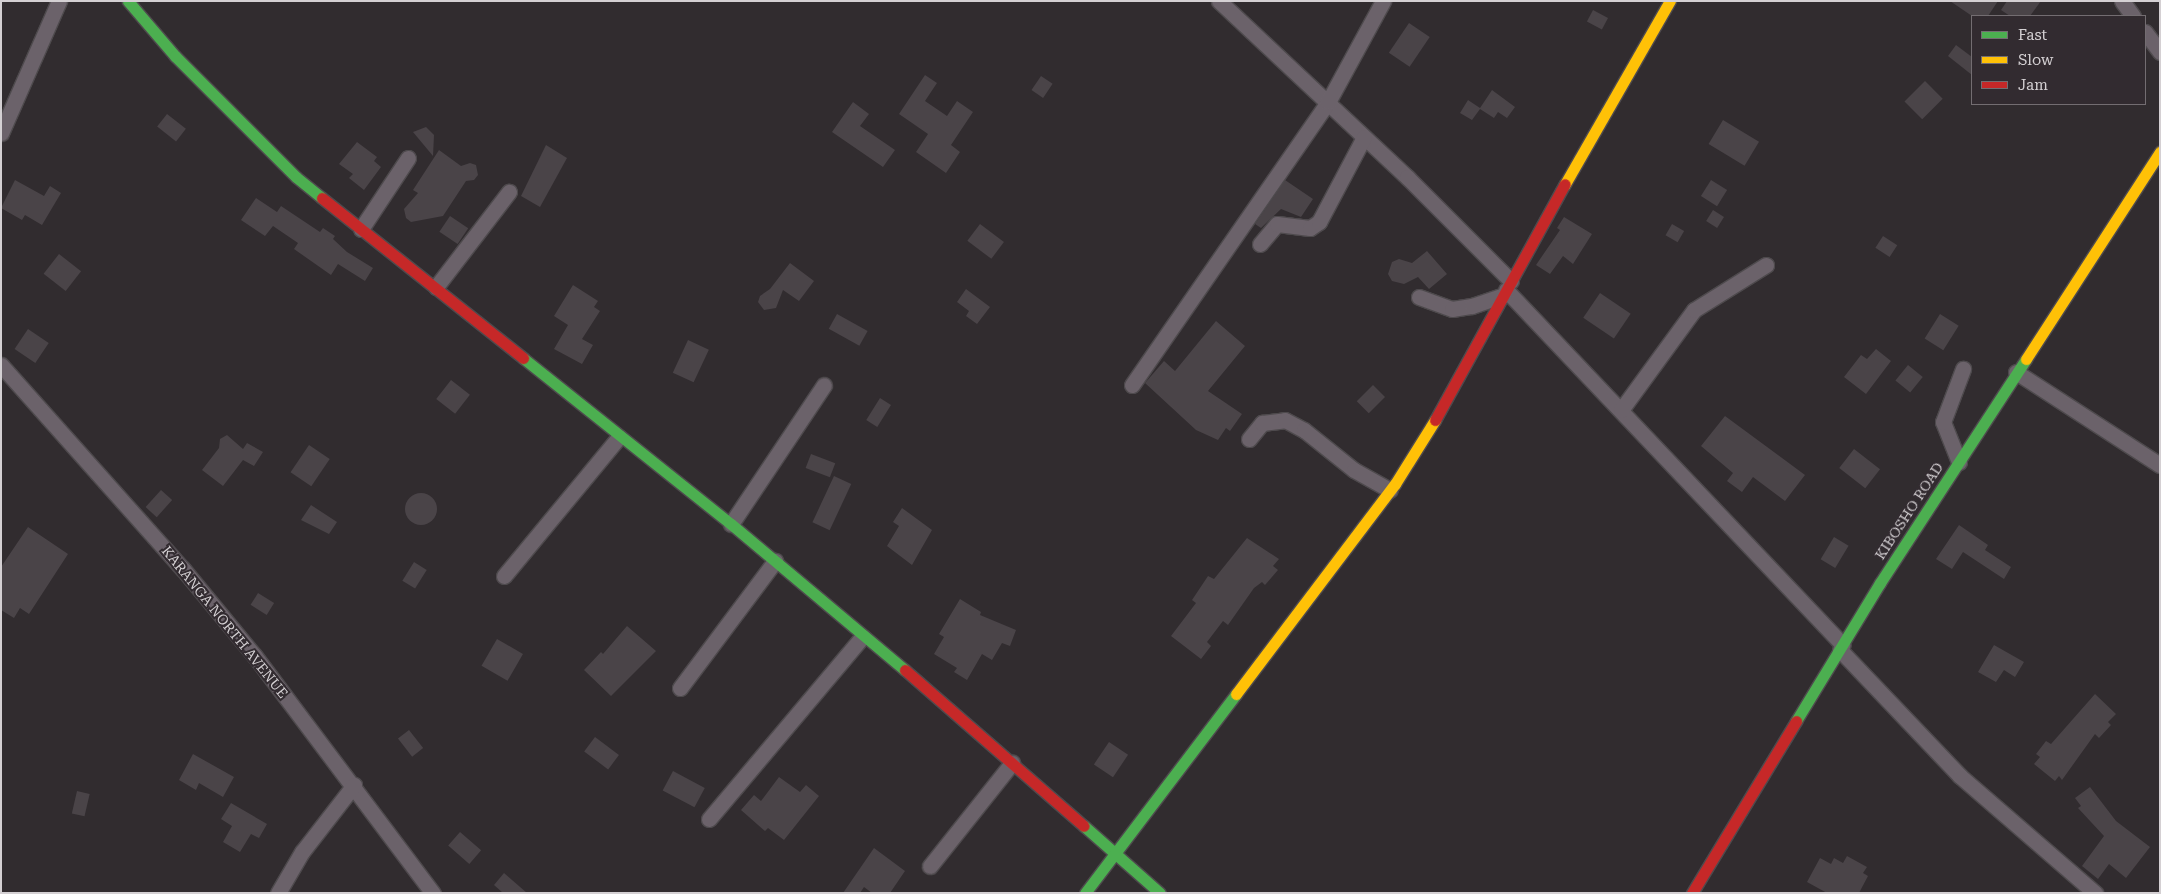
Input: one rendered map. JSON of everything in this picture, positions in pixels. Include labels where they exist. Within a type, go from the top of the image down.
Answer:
[{"type":"street","points":[[1,133],[60,1]]},
{"type":"street","points":[[128,1],[175,56],[263,148],[619,438],[731,524],[1012,763],[1160,893]]},
{"type":"street","points":[[1219,1],[1364,137],[1621,410],[1960,776],[2095,893]]},
{"type":"street","points":[[1132,385],[1328,102],[1383,1]]},
{"type":"street","points":[[1085,893],[1114,851],[1335,567],[1390,490],[1450,396],[1618,87],[1670,1]]},
{"type":"street","points":[[2122,1],[2132,15]]},
{"type":"street","points":[[2146,33],[2160,52]]},
{"type":"street","points":[[1260,244],[1277,224],[1310,228],[1319,222],[1364,137]]},
{"type":"street","name":"KIBOSHO ROAD","points":[[1692,893],[1841,647],[2016,372],[2160,152]]},
{"type":"street","points":[[361,228],[408,158]]},
{"type":"street","points":[[436,287],[509,192]]},
{"type":"street","points":[[1621,410],[1694,310],[1766,266]]},
{"type":"street","points":[[1419,297],[1452,309],[1472,306],[1507,289]]},
{"type":"street","name":"KARANGA NORTH AVENUE","points":[[1,365],[189,576],[354,785],[433,893]]},
{"type":"street","points":[[1959,462],[1943,422],[1963,368]]},
{"type":"street","points":[[2016,372],[2160,465]]},
{"type":"street","points":[[731,524],[824,385]]},
{"type":"street","points":[[1249,439],[1262,423],[1285,420],[1304,430],[1354,470],[1390,490]]},
{"type":"street","points":[[504,576],[619,438]]},
{"type":"street","points":[[680,688],[775,561]]},
{"type":"street","points":[[709,819],[862,637]]},
{"type":"street","points":[[930,866],[1012,763]]},
{"type":"street","points":[[278,893],[302,852],[354,785]]},
{"type":"building","points":[[1950,1],[1998,1],[1989,15],[1971,15]]},
{"type":"building","points":[[2007,1],[2041,1],[2031,15],[2008,15],[2001,10]]},
{"type":"building","points":[[1593,10],[1608,18],[1602,29],[1587,21]]},
{"type":"building","points":[[1409,23],[1430,37],[1410,67],[1389,53]]},
{"type":"building","points":[[1956,45],[1971,56],[1971,74],[1948,56]]},
{"type":"building","points":[[925,75],[937,83],[925,101],[947,116],[957,101],[973,112],[951,145],[960,152],[946,173],[916,152],[928,134],[899,114]]},
{"type":"building","points":[[1041,76],[1053,84],[1043,98],[1031,90]]},
{"type":"building","points":[[1925,81],[1943,99],[1922,119],[1904,102]]},
{"type":"building","points":[[1492,90],[1515,107],[1507,118],[1498,112],[1494,118],[1480,109],[1472,120],[1460,113],[1468,100],[1480,108]]},
{"type":"building","points":[[853,102],[869,114],[860,126],[895,150],[883,167],[832,132]]},
{"type":"building","points":[[167,114],[186,129],[176,141],[157,127]]},
{"type":"building","points":[[1723,120],[1759,142],[1745,166],[1709,144]]},
{"type":"building","points":[[426,127],[434,135],[433,156],[413,132]]},
{"type":"building","points":[[357,142],[377,157],[374,161],[381,167],[364,190],[349,178],[353,174],[339,164]]},
{"type":"building","points":[[546,145],[567,158],[540,207],[521,196]]},
{"type":"building","points":[[439,150],[461,166],[470,163],[476,165],[478,175],[474,180],[466,181],[443,216],[411,222],[406,218],[404,209],[418,193],[413,190]]},
{"type":"building","points":[[15,180],[44,196],[50,186],[61,193],[42,225],[25,215],[22,220],[1,208]]},
{"type":"building","points":[[1285,180],[1313,199],[1301,217],[1281,209],[1261,228],[1255,224]]},
{"type":"building","points":[[1711,180],[1727,190],[1717,206],[1701,196]]},
{"type":"building","points":[[256,198],[277,212],[281,206],[320,232],[323,228],[335,236],[333,239],[347,252],[373,268],[365,281],[338,264],[331,275],[294,249],[298,243],[273,226],[265,236],[241,220]]},
{"type":"building","points":[[1713,210],[1724,217],[1717,228],[1706,221]]},
{"type":"building","points":[[450,216],[468,228],[458,244],[439,232]]},
{"type":"building","points":[[1564,217],[1592,234],[1573,264],[1563,256],[1550,274],[1536,265],[1560,230],[1557,228]]},
{"type":"building","points":[[980,224],[1004,242],[991,259],[967,241]]},
{"type":"building","points":[[1672,224],[1684,231],[1678,242],[1666,235]]},
{"type":"building","points":[[1883,236],[1897,245],[1890,257],[1875,248]]},
{"type":"building","points":[[1427,251],[1447,274],[1429,289],[1418,277],[1404,284],[1392,281],[1388,274],[1392,262],[1399,259],[1412,263]]},
{"type":"building","points":[[59,254],[81,271],[66,291],[44,274]]},
{"type":"building","points":[[790,263],[814,281],[799,301],[783,290],[776,308],[764,310],[758,302],[760,296],[770,289]]},
{"type":"building","points":[[573,285],[598,301],[594,307],[600,311],[582,339],[593,345],[582,364],[554,349],[568,325],[554,316]]},
{"type":"building","points":[[966,289],[990,307],[977,324],[966,316],[969,311],[957,302]]},
{"type":"building","points":[[1600,293],[1631,314],[1614,339],[1583,318]]},
{"type":"building","points":[[837,314],[868,331],[859,346],[829,329]]},
{"type":"building","points":[[1940,314],[1959,326],[1943,350],[1925,339]]},
{"type":"building","points":[[1216,321],[1245,346],[1208,391],[1242,414],[1230,431],[1226,428],[1218,440],[1196,430],[1145,383],[1164,361],[1175,371]]},
{"type":"building","points":[[28,329],[49,343],[35,363],[15,349]]},
{"type":"building","points":[[688,340],[709,350],[694,382],[673,373]]},
{"type":"building","points":[[1876,349],[1891,361],[1866,394],[1844,377],[1861,355],[1867,359]]},
{"type":"building","points":[[1908,365],[1923,377],[1910,393],[1895,381]]},
{"type":"building","points":[[451,380],[470,395],[455,414],[436,399]]},
{"type":"building","points":[[1373,385],[1385,397],[1369,413],[1357,401]]},
{"type":"building","points":[[880,398],[891,405],[877,427],[866,420]]},
{"type":"building","points":[[1725,416],[1805,475],[1785,501],[1753,477],[1742,492],[1727,481],[1733,473],[1701,446]]},
{"type":"building","points":[[227,435],[243,449],[247,443],[263,452],[254,466],[243,460],[223,486],[202,470],[219,448],[220,439]]},
{"type":"building","points":[[309,445],[330,459],[311,486],[291,472]]},
{"type":"building","points":[[1854,449],[1880,469],[1865,488],[1839,468]]},
{"type":"building","points":[[811,454],[835,463],[830,477],[806,468]]},
{"type":"building","points":[[834,476],[851,484],[830,530],[812,522]]},
{"type":"building","points":[[161,490],[172,500],[157,517],[146,507]]},
{"type":"building","points":[[421,493],[427,494],[432,498],[436,503],[436,515],[432,520],[427,524],[421,525],[415,524],[410,520],[406,515],[405,509],[406,503],[410,498],[415,494]]},
{"type":"building","points":[[311,505],[337,522],[329,534],[301,520]]},
{"type":"building","points":[[902,508],[932,530],[912,565],[887,546],[899,526],[893,522]]},
{"type":"building","points":[[1959,525],[1988,545],[1985,550],[2011,567],[2004,579],[1963,552],[1952,569],[1936,559]]},
{"type":"building","points":[[28,527],[68,554],[29,614],[20,608],[14,618],[1,610],[1,567]]},
{"type":"building","points":[[1834,537],[1849,546],[1835,568],[1821,559]]},
{"type":"building","points":[[1247,538],[1279,559],[1273,566],[1278,570],[1265,585],[1262,582],[1254,588],[1228,625],[1223,621],[1207,642],[1211,646],[1201,659],[1171,636],[1196,603],[1192,600],[1208,576],[1214,579]]},
{"type":"building","points":[[414,562],[427,570],[415,589],[402,581]]},
{"type":"building","points":[[258,593],[274,603],[267,615],[251,605]]},
{"type":"building","points":[[960,599],[981,612],[980,615],[1016,630],[1010,646],[1002,643],[992,660],[982,654],[967,680],[954,672],[957,668],[934,654],[944,637],[939,634]]},
{"type":"building","points":[[627,626],[656,651],[611,696],[584,670],[601,652],[603,654]]},
{"type":"building","points":[[497,639],[523,654],[507,681],[482,666]]},
{"type":"building","points":[[1994,645],[2024,662],[2015,677],[2004,670],[1996,682],[1978,672]]},
{"type":"building","points":[[2095,694],[2116,714],[2108,722],[2111,725],[2099,738],[2095,734],[2062,780],[2059,776],[2055,781],[2034,764],[2040,757],[2036,754],[2046,741],[2051,744]]},
{"type":"building","points":[[409,730],[423,748],[412,757],[398,739]]},
{"type":"building","points":[[595,737],[619,755],[608,769],[584,751]]},
{"type":"building","points":[[1109,742],[1128,755],[1113,777],[1094,764]]},
{"type":"building","points":[[193,754],[234,777],[223,797],[199,783],[196,790],[179,780]]},
{"type":"building","points":[[673,771],[705,788],[694,807],[663,790]]},
{"type":"building","points":[[779,777],[800,792],[806,785],[819,796],[784,840],[768,828],[765,831],[741,810],[754,795],[761,801]]},
{"type":"building","points":[[2090,787],[2116,821],[2150,847],[2126,878],[2109,864],[2098,879],[2082,866],[2104,836],[2078,808],[2081,806],[2075,798]]},
{"type":"building","points":[[77,791],[90,794],[84,816],[72,813]]},
{"type":"building","points":[[231,803],[267,824],[259,838],[251,834],[240,852],[223,842],[232,826],[221,819]]},
{"type":"building","points":[[460,832],[481,850],[469,864],[448,846]]},
{"type":"building","points":[[874,848],[905,871],[890,893],[872,893],[864,887],[860,893],[843,893]]},
{"type":"building","points":[[1847,856],[1867,867],[1863,873],[1868,876],[1859,893],[1827,893],[1807,882],[1820,858],[1831,864],[1834,858],[1843,863]]},
{"type":"building","points":[[504,873],[527,893],[503,893],[494,885]]},
{"type":"traffic: fast","points":[[128,1],[175,56],[296,177],[322,198]]},
{"type":"traffic: fast","points":[[523,358],[731,524],[905,670]]},
{"type":"traffic: fast","points":[[1796,721],[1880,583],[2026,359]]},
{"type":"traffic: fast","points":[[1085,893],[1236,694]]},
{"type":"traffic: fast","points":[[1084,826],[1160,893]]},
{"type":"traffic: slow","points":[[1565,184],[1670,1]]},
{"type":"traffic: slow","points":[[2026,359],[2160,152]]},
{"type":"traffic: slow","points":[[1236,694],[1395,484],[1435,420]]},
{"type":"traffic: jam","points":[[1435,420],[1565,184]]},
{"type":"traffic: jam","points":[[322,198],[523,358]]},
{"type":"traffic: jam","points":[[905,670],[1084,826]]},
{"type":"traffic: jam","points":[[1692,893],[1796,721]]}]
